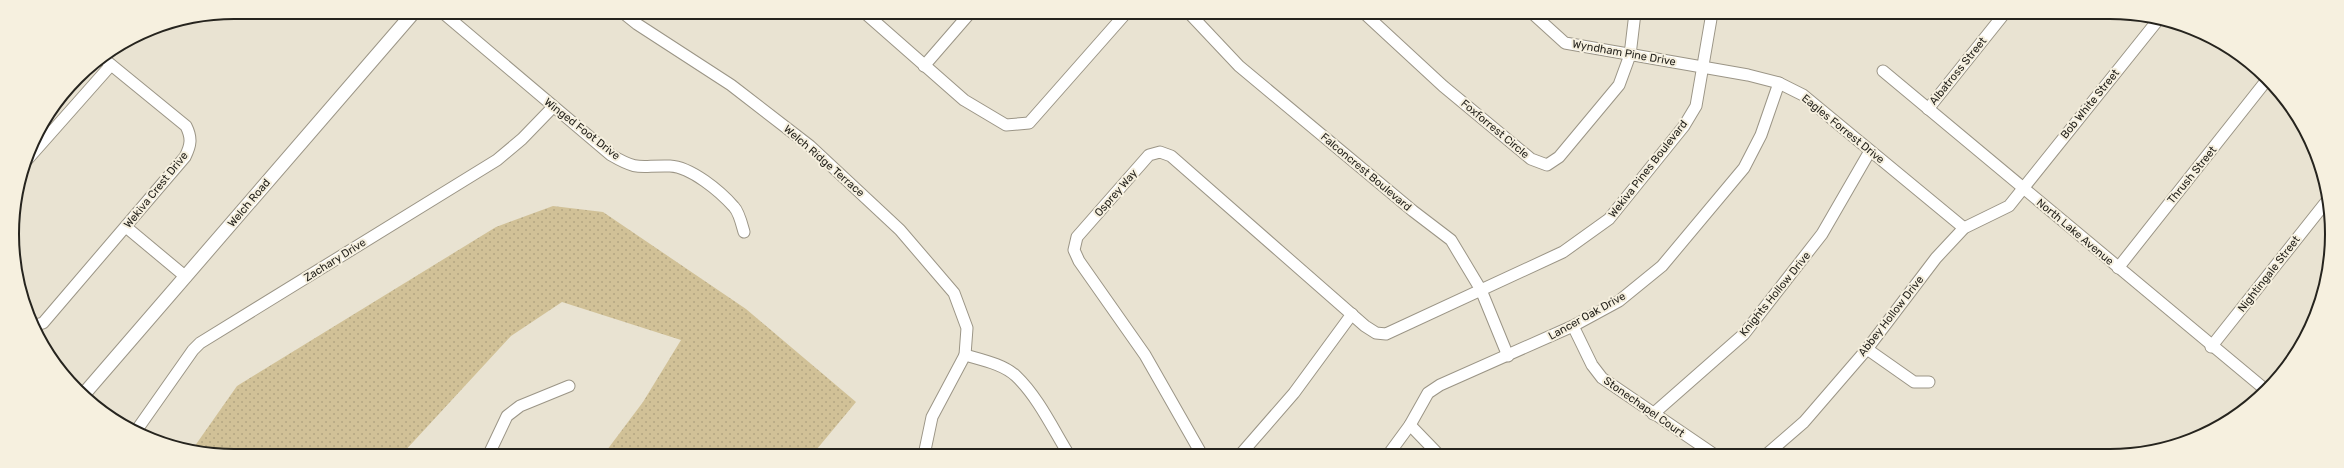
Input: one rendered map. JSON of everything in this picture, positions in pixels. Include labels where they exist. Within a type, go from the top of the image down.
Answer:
[{"type":"street","name":"Welch Road","points":[[87,391],[408,19]]},
{"type":"street","name":"Winged Foot Drive","points":[[450,19],[611,155],[628,165],[642,168],[670,166],[685,168],[699,177],[735,208],[744,232]]},
{"type":"street","name":"Welch Ridge Terrace","points":[[631,19],[731,85],[810,146],[900,230],[954,293],[967,328],[965,355]]},
{"type":"street","points":[[872,19],[964,100],[1006,125],[1029,123],[1121,19]]},
{"type":"street","points":[[924,66],[965,19]]},
{"type":"street","name":"Falconcrest Boulevard","points":[[1195,19],[1239,66],[1413,211],[1451,240],[1481,290],[1508,356]]},
{"type":"street","name":"Foxforrest Circle","points":[[1370,19],[1443,86],[1531,159],[1547,165],[1559,157],[1619,85],[1630,56],[1635,19]]},
{"type":"street","name":"Wyndham Pine Drive","points":[[1539,19],[1565,43],[1630,56],[1704,68]]},
{"type":"street","name":"Wekiva Pines Boulevard","points":[[1428,316],[1563,252],[1609,220],[1684,126],[1696,106],[1704,68],[1711,19]]},
{"type":"street","name":"Albatross Street","points":[[1928,109],[2000,19]]},
{"type":"street","name":"Bob White Street","points":[[2022,188],[2155,24]]},
{"type":"street","points":[[37,147],[107,62]]},
{"type":"street","name":"Wekiva Crest Drive","points":[[39,324],[43,323],[126,227],[184,157],[190,145],[191,136],[186,126],[107,62]]},
{"type":"street","name":"Eagles Forrest Drive","points":[[1704,68],[1748,75],[1779,83],[1803,95],[1964,228]]},
{"type":"street","name":"North Lake Avenue","points":[[1883,71],[2261,387]]},
{"type":"street","name":"Lancer Oak Drive","points":[[1393,449],[1410,426],[1428,393],[1440,385],[1573,326],[1620,301],[1662,266],[1744,168],[1761,135],[1779,83]]},
{"type":"street","name":"Thrush Street","points":[[2118,268],[2264,84]]},
{"type":"street","name":"Zachary Drive","points":[[139,427],[193,350],[200,343],[497,160],[522,139],[553,107]]},
{"type":"street","name":"Knights Hollow Drive","points":[[1653,414],[1744,334],[1822,234],[1870,151]]},
{"type":"street","name":"Osprey Way","points":[[1199,449],[1145,355],[1079,261],[1074,250],[1077,237],[1149,155],[1160,152],[1171,156],[1352,314],[1376,333],[1386,334],[1428,316]]},
{"type":"street","name":"Abbey Hollow Drive","points":[[1773,449],[1804,422],[1867,349],[1936,258],[1964,228],[2010,206],[2022,188]]},
{"type":"street","name":"Nightingale Street","points":[[2211,346],[2323,206]]},
{"type":"street","points":[[126,227],[186,277]]},
{"type":"street","points":[[1245,449],[1294,393],[1352,314]]},
{"type":"street","name":"Stonechapel Court","points":[[1573,326],[1592,365],[1602,378],[1706,449]]},
{"type":"street","points":[[1867,349],[1914,382],[1929,382]]},
{"type":"street","points":[[925,449],[932,416],[965,355],[997,365],[1015,375],[1030,393],[1065,449]]},
{"type":"street","points":[[492,449],[508,416],[520,406],[569,386]]},
{"type":"street","points":[[1410,426],[1432,449]]},
{"type":"shaded area","points":[[553,206],[603,212],[746,309],[856,402],[817,449],[608,449],[643,402],[681,340],[562,302],[511,336],[407,449],[220,449],[195,445],[237,386],[496,227]]}]
